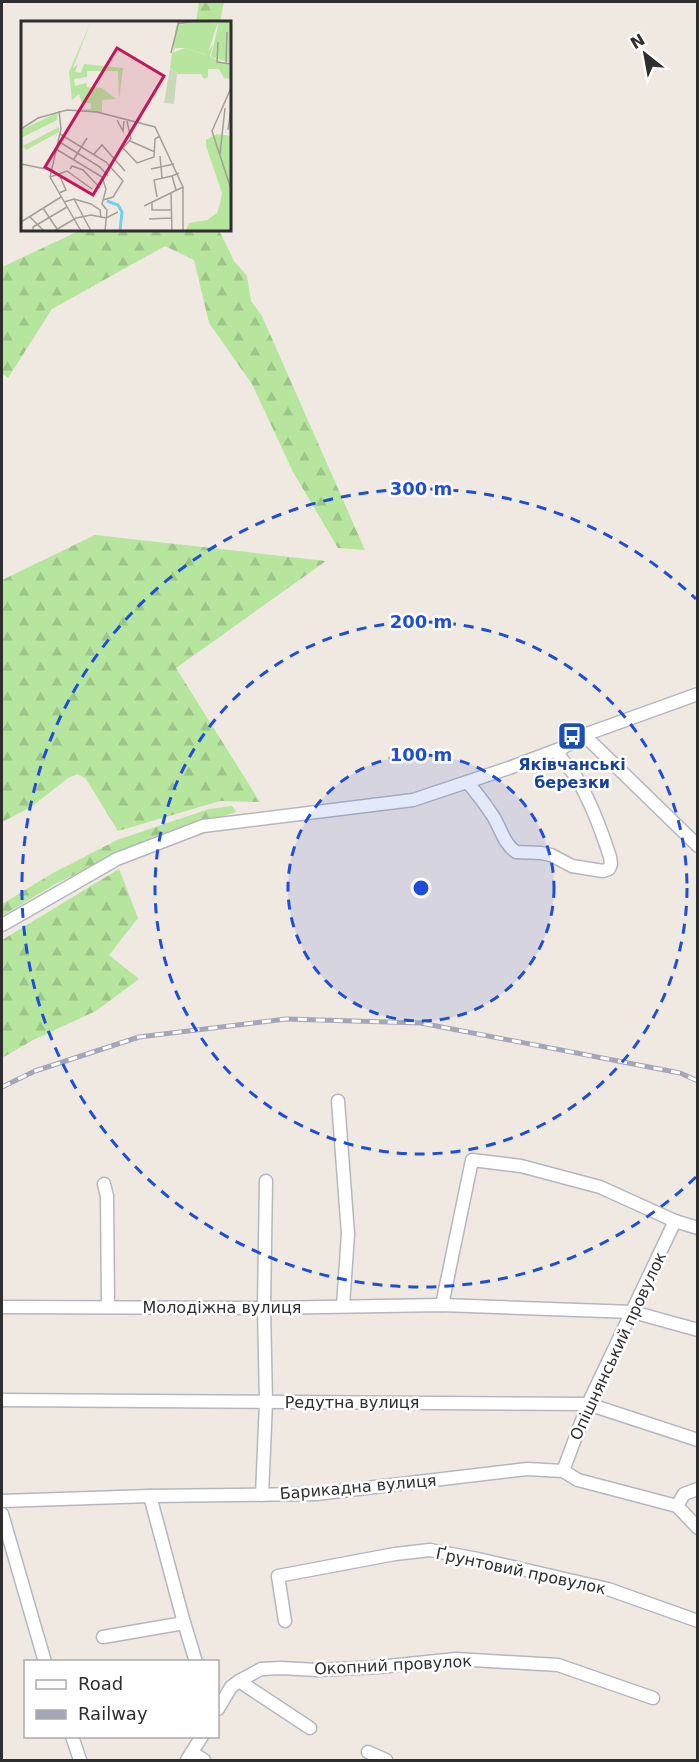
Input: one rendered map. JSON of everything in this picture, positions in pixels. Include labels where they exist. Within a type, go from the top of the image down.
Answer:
[{"type":"street","points":[[2,925],[117,859],[203,826],[413,800],[557,750],[584,735],[698,694]]},
{"type":"street","points":[[584,735],[698,846]]},
{"type":"street","points":[[467,782],[495,819],[506,842],[516,852],[550,855],[573,866],[603,871],[609,869],[610,857],[589,801],[557,750]]},
{"type":"street","points":[[338,1101],[348,1234],[342,1306]]},
{"type":"street","points":[[442,1305],[472,1160],[521,1166],[600,1187],[675,1221],[698,1228]]},
{"type":"street","points":[[262,1494],[266,1402],[264,1308],[266,1181]]},
{"type":"street","points":[[104,1184],[107,1197],[108,1307]]},
{"type":"street","name":"Опішнянський провулок","points":[[563,1471],[588,1404],[675,1221]]},
{"type":"street","name":"Молодіжна вулиця","points":[[2,1307],[264,1308],[442,1305],[633,1312],[698,1330]]},
{"type":"street","name":"Редутна вулиця","points":[[2,1400],[588,1404],[698,1440]]},
{"type":"street","name":"Барикадна вулиця","points":[[2,1501],[316,1494],[527,1469],[563,1471],[578,1480],[677,1506]]},
{"type":"street","points":[[698,1489],[684,1494],[677,1506],[698,1528]]},
{"type":"street","points":[[150,1496],[195,1660]]},
{"type":"street","points":[[2,1514],[44,1660]]},
{"type":"street","name":"Ґрунтовий провулок","points":[[285,1621],[278,1576],[394,1554],[430,1550],[608,1588],[698,1621]]},
{"type":"street","points":[[103,1637],[184,1623]]},
{"type":"street","name":"Окопний провулок","points":[[219,1707],[231,1688],[261,1669],[368,1668],[456,1659],[558,1665],[653,1698]]},
{"type":"street","points":[[239,1681],[310,1728]]},
{"type":"street","points":[[72,1738],[80,1760]]},
{"type":"street","points":[[201,1738],[190,1757],[204,1761]]},
{"type":"street","points":[[368,1752],[386,1761]]},
{"type":"green space","points":[[199,2],[224,2],[220,21],[196,21]]},
{"type":"green space","points":[[79,231],[219,231],[234,261],[247,276],[251,301],[262,316],[365,550],[338,548],[293,472],[252,384],[209,323],[194,260],[165,246],[52,309],[8,378],[2,373],[2,267]]},
{"type":"green space","points":[[95,535],[326,561],[176,668],[260,802],[220,801],[118,831],[86,779],[78,774],[68,778],[31,807],[2,822],[2,580]]},
{"type":"green space","points":[[232,806],[236,812],[155,836],[57,883],[2,916],[2,904],[53,873],[117,840],[209,809]]},
{"type":"green space","points":[[119,869],[138,918],[109,955],[139,979],[96,1011],[33,1040],[2,1058],[2,940]]},
{"type":"railway","points":[[2,1087],[35,1071],[139,1037],[286,1019],[421,1023],[680,1073],[698,1081]]},
{"type":"place","name":"Яківчанські березки","points":[[572,736]]}]
